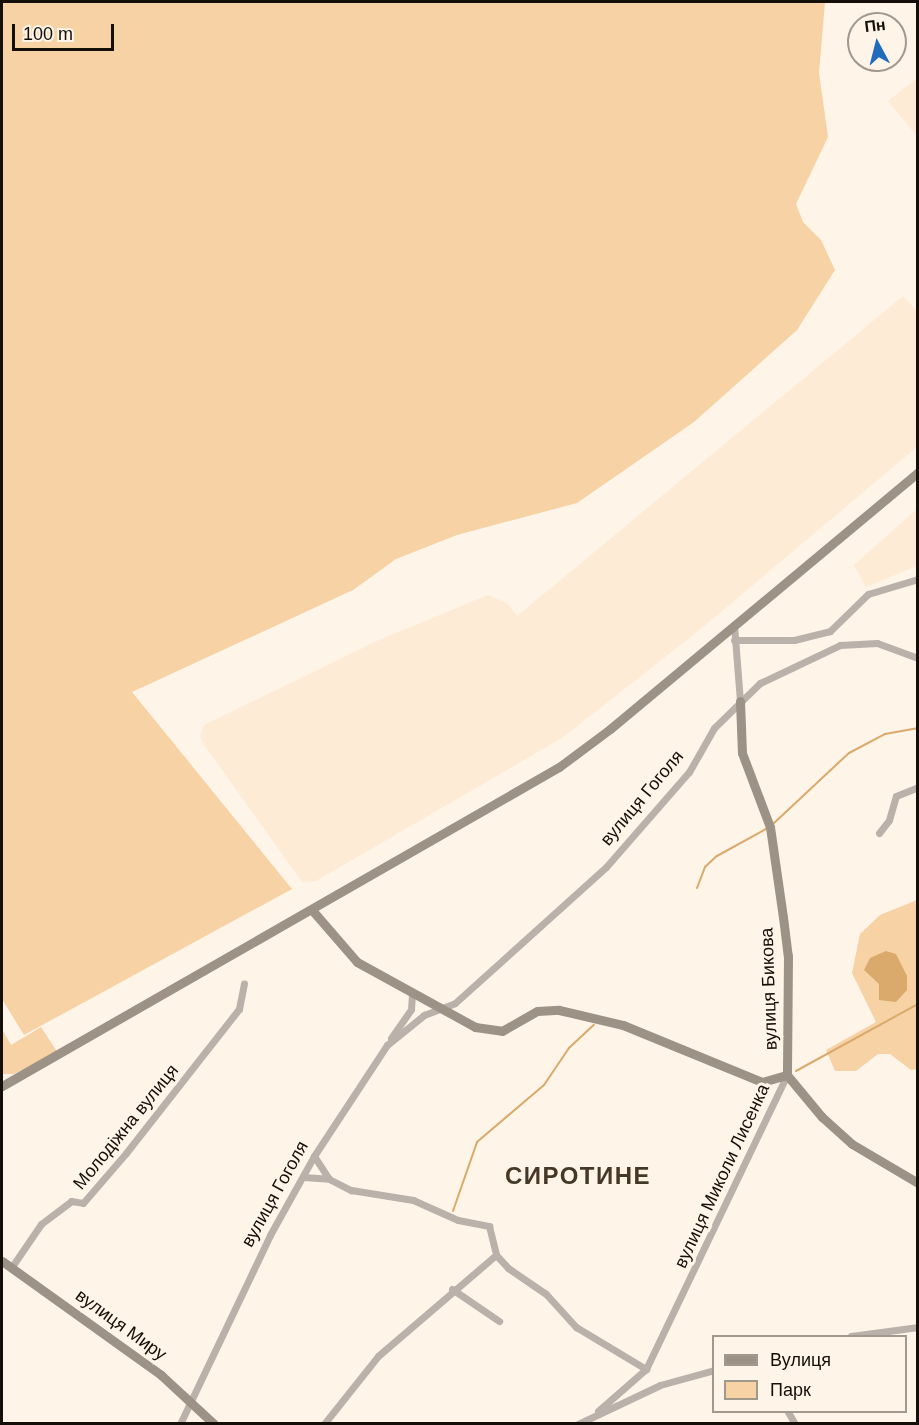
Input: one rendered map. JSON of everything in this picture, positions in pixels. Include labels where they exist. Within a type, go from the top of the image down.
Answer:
[{"type":"street","points":[[2,1086],[559,767],[918,472]]},
{"type":"street","points":[[734,640],[794,640],[830,631],[868,594],[918,579]]},
{"type":"street","points":[[734,625],[740,701]]},
{"type":"street","name":"вулиця Гоголя","points":[[180,1424],[223,1326],[314,1156],[387,1045],[437,1008],[455,1003],[606,867],[689,772],[714,728],[760,683],[840,645],[877,643],[918,658]]},
{"type":"street","name":"вулиця Бикова","points":[[740,701],[742,753],[770,827],[788,956],[787,1075],[822,1117],[852,1144],[918,1183]]},
{"type":"street","points":[[879,833],[889,820],[896,796],[918,788]]},
{"type":"street","points":[[312,910],[357,962],[437,1008]]},
{"type":"street","name":"Молодіжна вулиця","points":[[11,1268],[41,1224],[71,1201],[83,1203],[126,1153],[239,1009],[244,984]]},
{"type":"street","points":[[387,1045],[411,1010],[412,993]]},
{"type":"street","name":"вулиця Миколи Лисенка","points":[[437,1008],[475,1027],[502,1031],[537,1011],[559,1010],[612,1023],[762,1082],[787,1075]]},
{"type":"street","name":"вулиця Миколи Лисенка","points":[[598,1411],[646,1369],[787,1075]]},
{"type":"street","points":[[314,1156],[329,1179]]},
{"type":"street","points":[[303,1178],[329,1179],[351,1190],[413,1200],[458,1220],[489,1226],[496,1255],[508,1268],[546,1294],[576,1327],[646,1369]]},
{"type":"street","points":[[324,1424],[378,1356],[452,1289],[496,1255]]},
{"type":"street","name":"вулиця Миру","points":[[2,1261],[124,1346],[214,1424]]},
{"type":"street","points":[[452,1289],[500,1321]]},
{"type":"street","points":[[858,1335],[918,1327]]},
{"type":"street","points":[[578,1424],[598,1411],[660,1385],[712,1371]]},
{"type":"shaded area","points":[[917,78],[917,136],[888,101]]},
{"type":"shaded area","points":[[903,296],[917,311],[917,447],[697,632],[562,738],[316,881],[302,882],[203,743],[200,736],[204,725],[379,640],[488,595],[507,603],[517,616]]},
{"type":"shaded area","points":[[917,509],[917,566],[866,587],[854,565]]},
{"type":"shaded area","points":[[886,951],[896,954],[907,976],[907,990],[896,1002],[879,1000],[879,984],[864,970],[870,958]]},
{"type":"green space","points":[[2,2],[825,2],[819,73],[828,137],[796,204],[803,222],[821,240],[835,270],[797,330],[694,422],[577,503],[457,535],[396,559],[353,590],[132,692],[292,889],[24,1035],[2,999]]},
{"type":"green space","points":[[917,900],[917,1069],[911,1070],[890,1054],[878,1054],[856,1071],[835,1071],[826,1050],[876,1022],[852,973],[860,934],[880,915]]},
{"type":"green space","points":[[41,1027],[58,1053],[14,1074],[2,1074],[2,1029],[11,1045]]},
{"type":"waterway","points":[[773,824],[849,753],[885,734],[918,728]]},
{"type":"waterway","points":[[697,888],[705,867],[717,856],[766,829]]},
{"type":"waterway","points":[[796,1071],[918,1004]]},
{"type":"waterway","points":[[453,1211],[477,1142],[544,1085],[569,1048],[594,1025]]},
{"type":"district","name":"СИРОТИНЕ","points":[[578,1176]]}]
